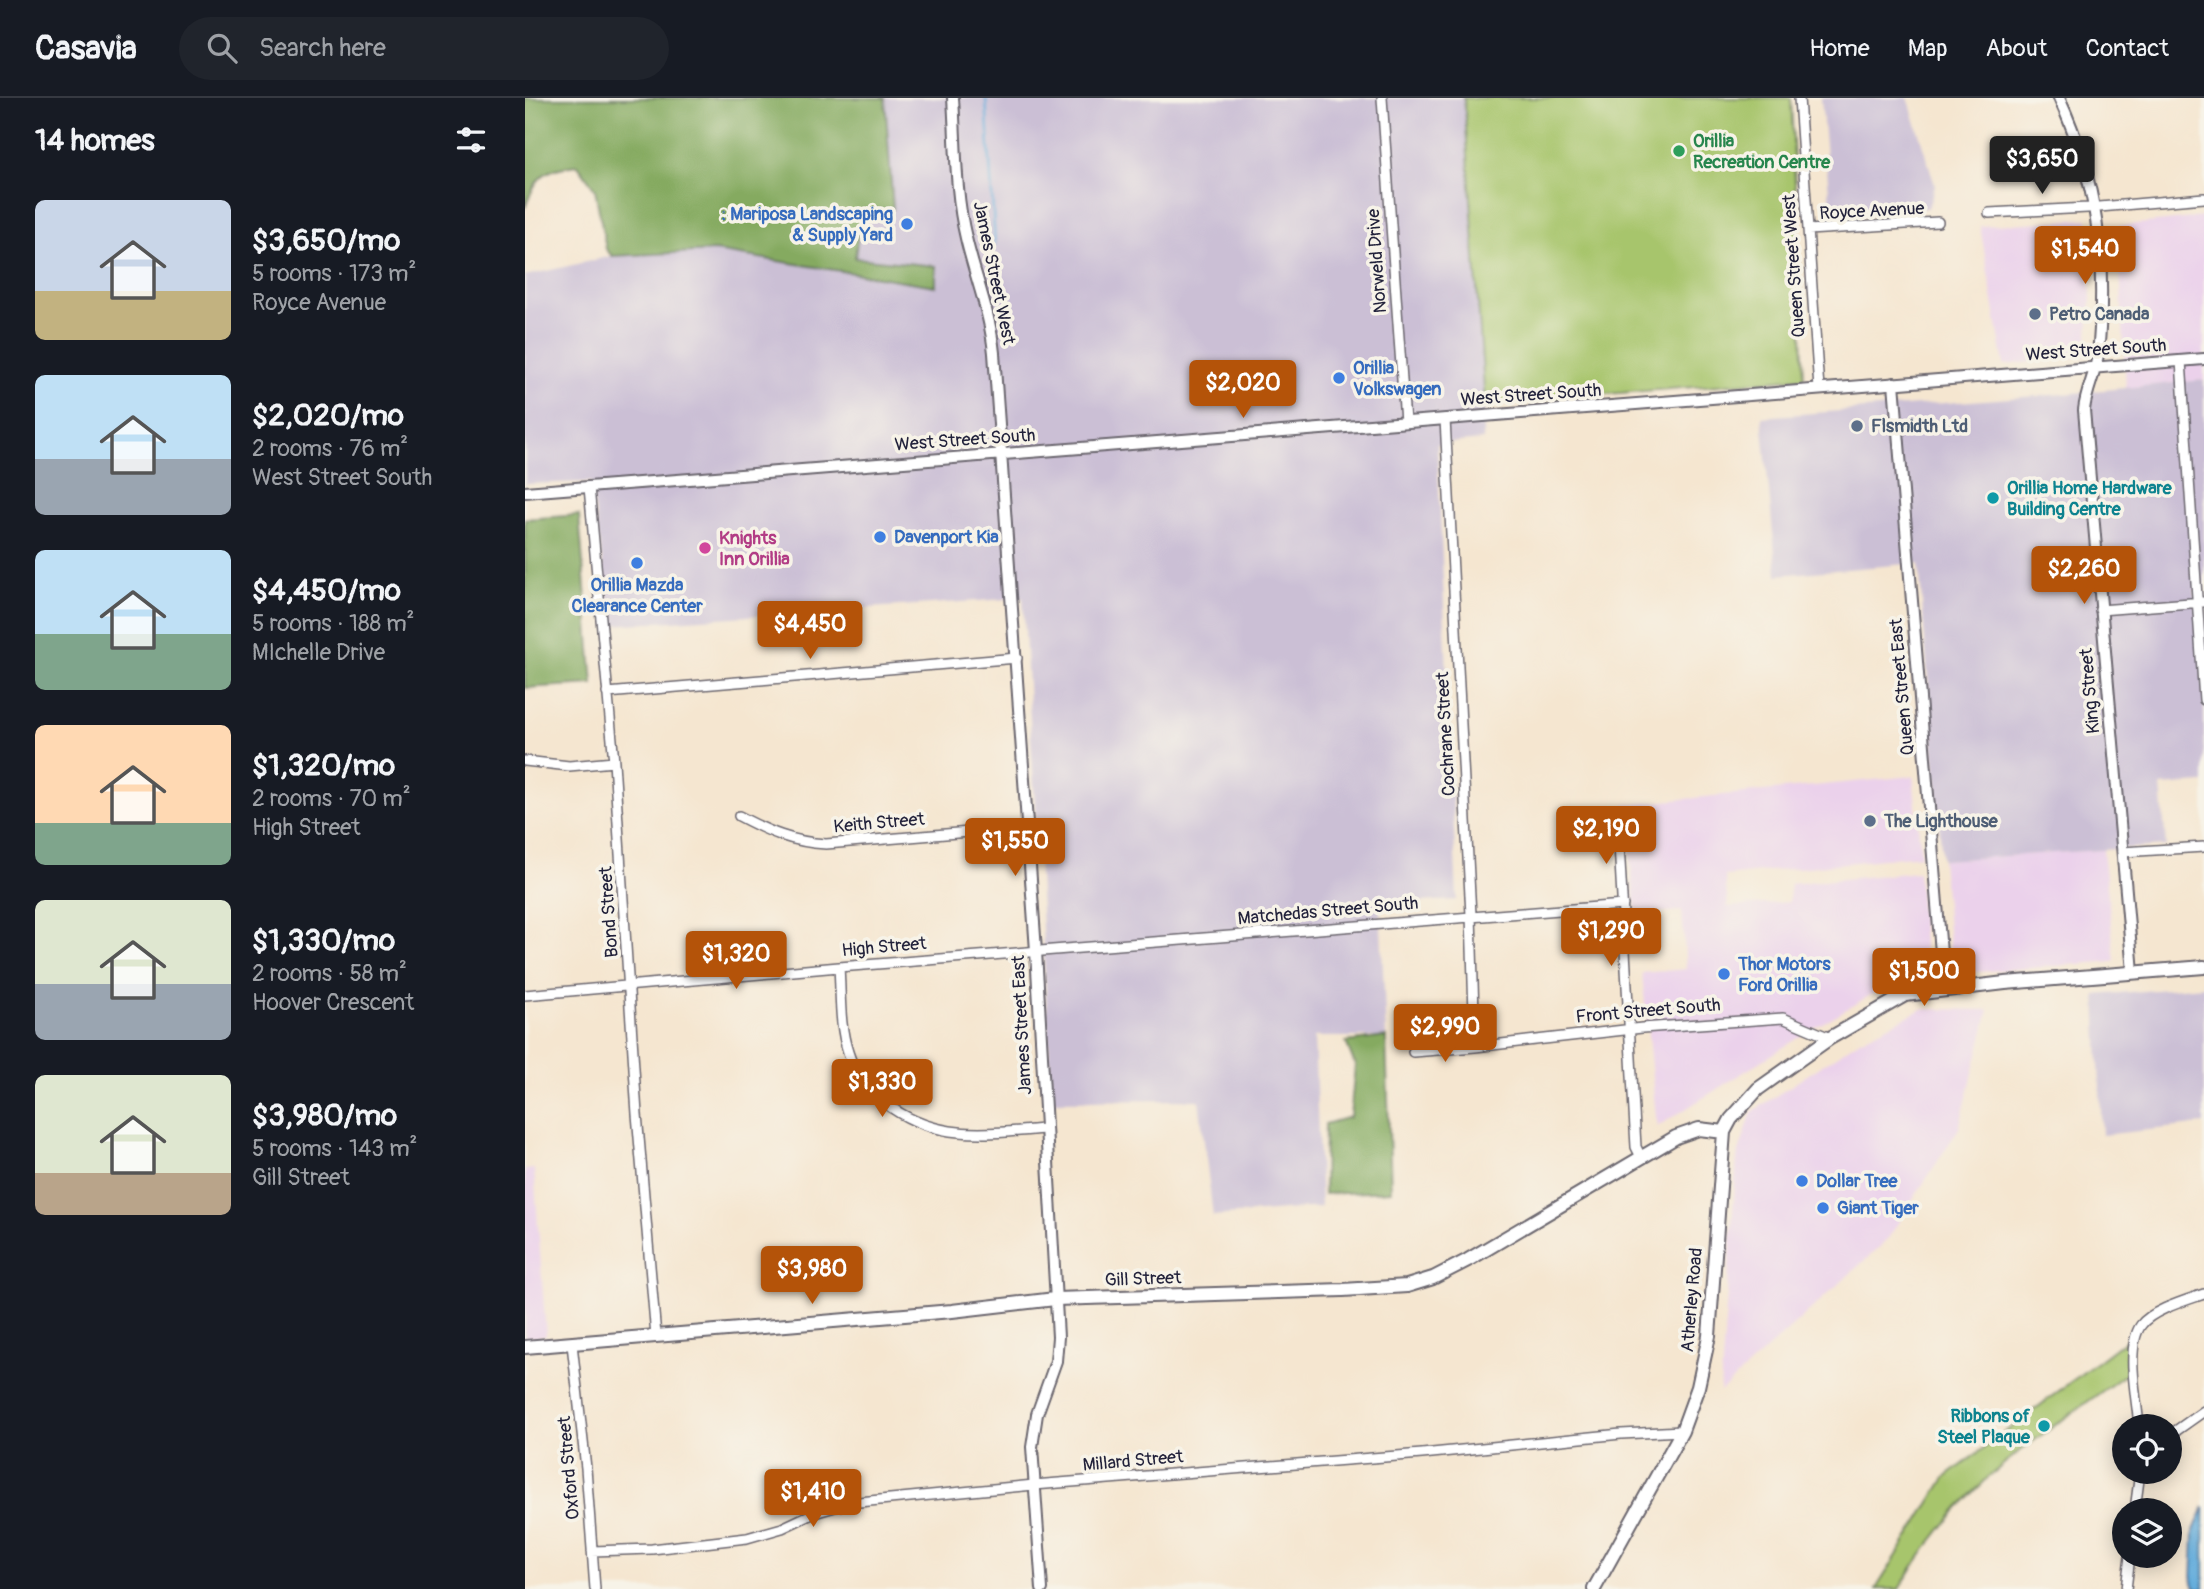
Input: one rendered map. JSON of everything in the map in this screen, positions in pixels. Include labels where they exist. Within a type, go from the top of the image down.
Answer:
[{"type":"main road","points":[[1724,1132],[1731,1119],[1758,1089],[1830,1038],[1905,995],[1944,989],[2204,967]]},
{"type":"main road","name":"Gill Street","points":[[525,1348],[952,1311],[1055,1299],[1407,1286],[1433,1278],[1468,1260],[1676,1137],[1694,1130],[1724,1132]]},
{"type":"main road","name":"Atherley Road","points":[[1594,1589],[1682,1431],[1698,1387],[1707,1347],[1724,1132]]},
{"type":"street","name":"James Street West","points":[[953,98],[965,237],[992,332],[1001,455]]},
{"type":"street","name":"Norweld Drive","points":[[1382,98],[1405,422]]},
{"type":"street","name":"Queen Street West","points":[[1799,98],[1819,389]]},
{"type":"street","name":"King Street","points":[[2059,98],[2084,161],[2096,208],[2102,291],[2096,366],[2085,397],[2084,410],[2133,972]]},
{"type":"street","points":[[1989,213],[2096,208],[2204,198]]},
{"type":"street","name":"Royce Avenue","points":[[1808,230],[1938,222]]},
{"type":"street","name":"West Street South","points":[[525,492],[2204,359]]},
{"type":"street","points":[[2181,361],[2201,602],[2204,700]]},
{"type":"street","name":"Queen Street East","points":[[1894,383],[1944,989]]},
{"type":"street","name":"Cochrane Street","points":[[1445,419],[1471,915],[1475,1047]]},
{"type":"street","name":"James Street East","points":[[1001,455],[1028,827],[1058,1337],[1056,1361],[1031,1447],[1042,1589]]},
{"type":"street","name":"Bond Street","points":[[589,487],[614,762],[637,1114],[656,1336]]},
{"type":"street","points":[[2100,610],[2201,602]]},
{"type":"street","points":[[607,693],[1017,658]]},
{"type":"street","points":[[525,761],[569,766],[614,762]]},
{"type":"street","name":"Keith Street","points":[[739,816],[801,843],[826,844],[1028,827]]},
{"type":"street","points":[[1618,826],[1636,1147],[1641,1157]]},
{"type":"street","points":[[2122,852],[2204,847]]},
{"type":"street","name":"Matchedas Street South","points":[[1036,951],[1623,905]]},
{"type":"street","name":"High Street","points":[[525,995],[1036,951]]},
{"type":"street","points":[[839,967],[848,1053],[862,1081],[883,1103],[911,1119],[941,1130],[974,1133],[1045,1129]]},
{"type":"street","name":"Front Street South","points":[[1413,1052],[1629,1029],[1783,1018],[1830,1038]]},
{"type":"street","points":[[2138,1414],[2134,1346],[2142,1324],[2152,1316],[2204,1294]]},
{"type":"street","name":"Oxford Street","points":[[572,1344],[595,1589]]},
{"type":"street","points":[[2182,1427],[2204,1411]]},
{"type":"street","name":"Millard Street","points":[[592,1551],[652,1549],[747,1538],[849,1503],[1034,1485],[1422,1454],[1621,1434],[1682,1431]]},
{"type":"street","points":[[2126,1589],[2129,1568]]},
{"type":"shaded area","points":[[885,98],[1464,98],[1485,397],[1483,440],[1437,444],[1457,900],[1380,904],[1386,1037],[1314,1037],[1321,1207],[1213,1216],[1199,1100],[1052,1101],[1023,598],[611,625],[591,482],[525,484],[525,276],[612,256],[715,251],[935,286],[936,266],[855,258],[861,210],[893,209]]},
{"type":"shaded area","points":[[1821,98],[1908,98],[1935,185],[1928,208],[1831,216]]},
{"type":"shaded area","points":[[2204,217],[2204,380],[2126,388],[2118,226]]},
{"type":"shaded area","points":[[2088,219],[2091,299],[2086,356],[2004,365],[1980,226]]},
{"type":"shaded area","points":[[2204,380],[2204,589],[2195,589],[2204,690],[2204,783],[2161,786],[2166,846],[1942,860],[1919,563],[1777,575],[1762,417],[2064,394]]},
{"type":"shaded area","points":[[1913,776],[1921,855],[1725,876],[1728,907],[1789,902],[1790,884],[1918,872],[1925,974],[1900,978],[1819,1025],[1657,1127],[1642,973],[1686,969],[1682,911],[1636,914],[1625,805]]},
{"type":"shaded area","points":[[2103,850],[2115,961],[1952,974],[1942,860]]},
{"type":"shaded area","points":[[2204,986],[2204,1124],[2102,1135],[2096,995]]},
{"type":"shaded area","points":[[1922,1009],[1989,1010],[1959,1128],[1887,1240],[1720,1392],[1737,1158],[1752,1112],[1860,1040]]},
{"type":"shaded area","points":[[534,1169],[546,1336],[525,1338],[525,1170]]},
{"type":"green space","points":[[525,98],[885,98],[893,209],[861,210],[855,258],[936,266],[936,286],[715,251],[612,256],[606,249],[595,189],[578,165],[557,169],[543,176],[533,188],[525,208]]},
{"type":"green space","points":[[1464,98],[1791,98],[1804,378],[1485,404]]},
{"type":"green space","points":[[579,515],[593,684],[525,688],[525,519]]},
{"type":"green space","points":[[1386,1037],[1391,1191],[1324,1194],[1325,1124],[1350,1117],[1355,1065],[1346,1042]]},
{"type":"green space","points":[[2131,1336],[2126,1359],[2127,1373],[2006,1462],[1975,1490],[1947,1521],[1899,1589],[1876,1589],[1945,1478]]},
{"type":"water","points":[[2204,1507],[2204,1589],[2196,1589],[2192,1581],[2194,1530]]},
{"type":"waterway","points":[[986,98],[995,244]]},
{"type":"place","name":"Orillia Recreation Centre","points":[[1679,151]]},
{"type":"place","name":": Mariposa Landscaping & Supply Yard","points":[[907,224]]},
{"type":"place","name":"Petro Canada","points":[[2035,314]]},
{"type":"place","name":"Orillia Volkswagen","points":[[1339,378]]},
{"type":"place","name":"Flsmidth Ltd","points":[[1857,426]]},
{"type":"place","name":"Orillia Home Hardware Building Centre","points":[[1993,498]]},
{"type":"place","name":"Davenport Kia","points":[[880,537]]},
{"type":"place","name":"Knights Inn Orillia","points":[[705,548]]},
{"type":"place","name":"Orillia Mazda Clearance Center","points":[[637,563]]},
{"type":"place","name":"The Lighthouse","points":[[1870,821]]},
{"type":"place","name":"Thor Motors Ford Orillia","points":[[1724,974]]},
{"type":"place","name":"Dollar Tree","points":[[1802,1181]]},
{"type":"place","name":"Giant Tiger","points":[[1823,1208]]},
{"type":"place","name":"Ribbons of Steel Plaque","points":[[2044,1426]]}]
